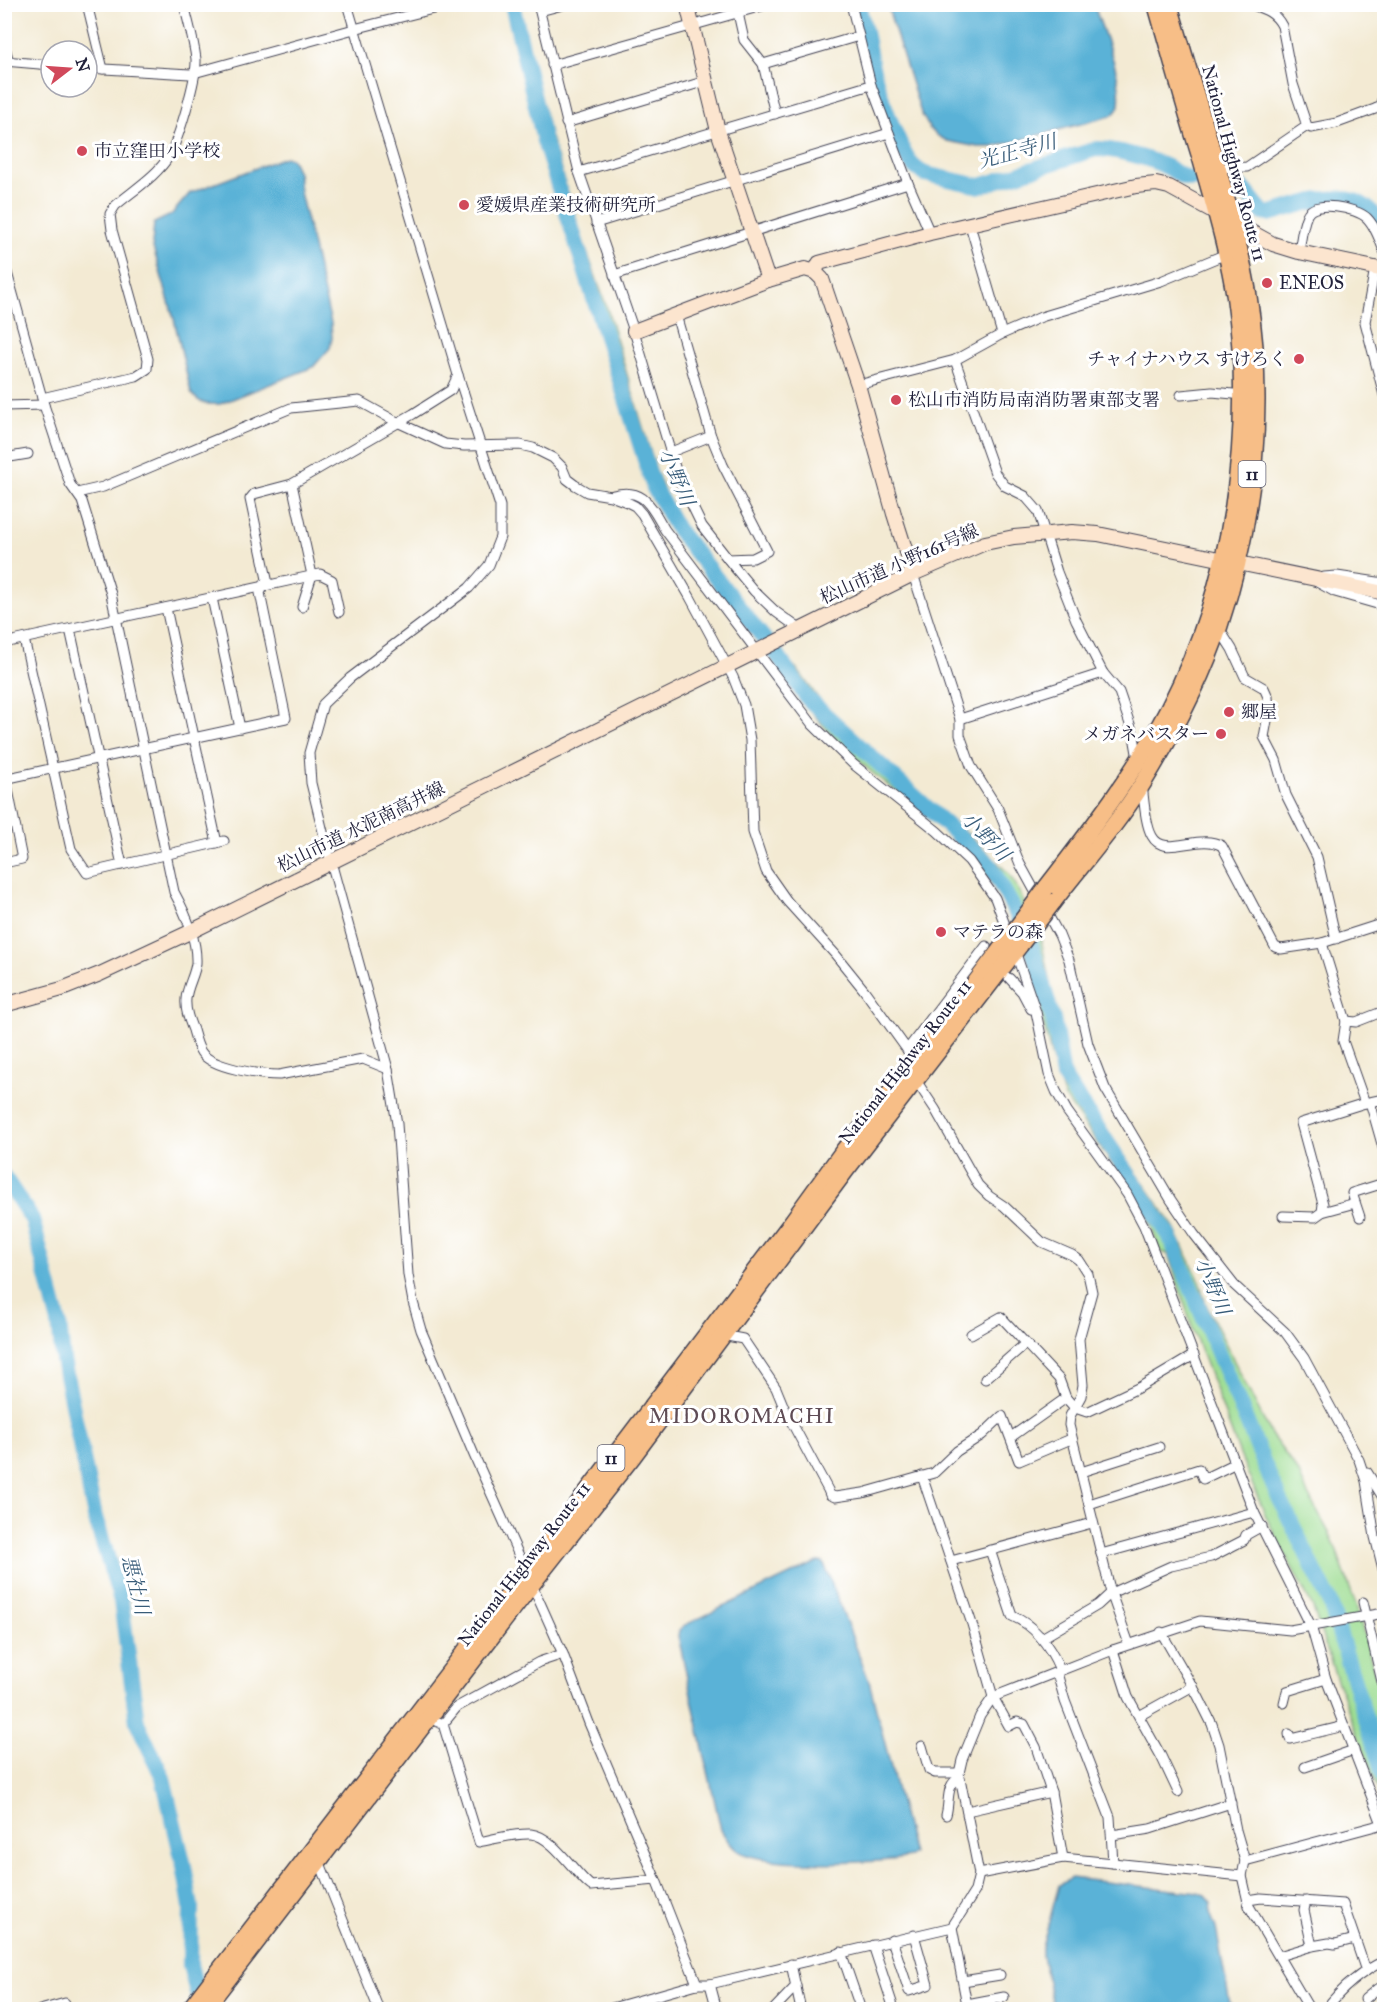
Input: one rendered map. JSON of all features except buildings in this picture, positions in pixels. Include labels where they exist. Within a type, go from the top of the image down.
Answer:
[{"type":"highway","name":"National Highway Route 11","points":[[1156,4],[1226,254],[1235,297],[1249,395]]},
{"type":"highway","name":"National Highway Route 11","points":[[715,1334],[915,1082],[1049,895],[1142,784],[1183,713],[1230,561],[1237,482],[1255,362],[1249,295],[1234,224],[1169,4]]},
{"type":"highway","name":"National Highway Route 11","points":[[1049,895],[1138,760],[1212,625]]},
{"type":"highway","name":"National Highway Route 11","points":[[201,2002],[316,1854],[429,1719],[530,1577],[633,1456],[715,1334],[911,1055],[1015,941]]},
{"type":"street","points":[[87,4],[103,69]]},
{"type":"street","points":[[4,406],[43,401],[136,376],[147,369],[148,359],[112,230],[110,214],[115,206],[158,169],[169,156],[178,132],[195,73],[196,58],[184,4]]},
{"type":"street","points":[[347,4],[458,375],[500,506],[500,537],[489,565],[469,588],[350,678],[323,704],[309,753],[311,783],[388,1069],[397,1124],[408,1275],[413,1302],[422,1330],[474,1455],[563,1654],[589,1723],[698,1984]]},
{"type":"street","points":[[99,69],[195,73],[354,28],[453,4]]},
{"type":"street","points":[[566,4],[539,8],[552,65],[579,172],[634,331],[678,477],[702,526],[728,559],[754,591],[776,612],[801,630]]},
{"type":"street","points":[[687,4],[718,131],[768,280]]},
{"type":"street","points":[[552,65],[769,4]]},
{"type":"street","points":[[849,4],[852,8],[871,85],[908,183],[930,233]]},
{"type":"street","points":[[1250,4],[1269,10],[1278,20],[1284,34],[1293,84],[1307,126]]},
{"type":"street","points":[[738,13],[744,40],[763,64],[775,114]]},
{"type":"street","points":[[763,64],[859,36]]},
{"type":"street","points":[[4,44],[7,62],[39,64]]},
{"type":"street","points":[[566,123],[706,81]]},
{"type":"street","points":[[579,172],[871,85]]},
{"type":"street","points":[[1307,126],[1311,128],[1337,123],[1375,109],[1380,106],[1384,94]]},
{"type":"street","points":[[1217,168],[1247,167],[1307,126]]},
{"type":"street","points":[[596,223],[889,133]]},
{"type":"street","points":[[615,275],[908,183]]},
{"type":"street","points":[[815,272],[819,263],[930,233],[1136,186],[1156,184],[1169,187],[1273,244],[1299,252],[1380,269],[1365,322],[1384,395]]},
{"type":"street","points":[[1299,252],[1307,213],[1324,206],[1359,212],[1366,217],[1384,251]]},
{"type":"street","points":[[970,225],[1002,334]]},
{"type":"street","points":[[858,386],[955,360],[1002,334],[1041,317],[1161,281],[1226,254]]},
{"type":"street","points":[[4,262],[43,401],[70,484],[82,501],[111,594],[174,892],[183,908],[194,946],[196,964],[186,998],[187,1013],[201,1053],[209,1059],[232,1068],[270,1075],[363,1059],[388,1069]]},
{"type":"street","points":[[634,331],[768,280],[805,269],[815,272],[822,279],[858,386],[894,514],[960,719],[960,735],[971,766],[998,809],[1020,864],[1059,935],[1074,978],[1088,1044],[1105,1088],[1171,1200],[1194,1234],[1234,1285],[1295,1343],[1359,1460],[1384,1499]]},
{"type":"street","points":[[676,315],[711,436],[723,465],[767,551],[753,558],[728,559]]},
{"type":"street","points":[[955,360],[995,473],[1005,486],[1025,496],[1038,511],[1057,572],[1076,620],[1103,673],[1119,692],[1134,736],[1151,835],[1158,843],[1169,846],[1203,840],[1216,843],[1226,853],[1275,946],[1281,949],[1322,943],[1384,926]]},
{"type":"street","points":[[4,863],[22,859],[5,777],[52,769],[286,718],[260,593],[267,579],[250,499],[254,494],[292,484],[413,414],[451,390],[458,375]]},
{"type":"street","points":[[1181,395],[1212,392],[1249,395]]},
{"type":"street","points":[[77,493],[103,487],[291,408],[359,401],[445,444],[464,447],[480,445],[533,448],[553,458],[562,467],[567,478],[587,492],[611,496],[635,506],[642,514],[690,597],[727,666],[744,705],[750,740],[753,832],[766,871],[787,901],[843,963],[911,1055],[915,1082],[935,1109],[968,1171],[978,1185],[1042,1242],[1079,1260],[1088,1274],[1092,1292],[1079,1339],[1083,1385],[1070,1416],[1069,1425],[1111,1593],[1130,1644]]},
{"type":"street","points":[[671,452],[711,436]]},
{"type":"street","points":[[4,458],[28,453]]},
{"type":"street","points":[[292,484],[312,575],[302,607]]},
{"type":"street","points":[[611,496],[634,494],[644,497],[665,531],[759,650],[812,724],[853,764],[937,831],[969,861],[994,897],[1015,941],[1036,1012],[1049,1074],[1056,1091],[1067,1111],[1136,1209],[1152,1245],[1254,1512],[1312,1625],[1326,1679],[1384,1827],[1245,1861]]},
{"type":"street","name":"松山市道 小野161号線","points":[[727,666],[913,574],[985,543],[1045,533],[1098,534],[1384,593]]},
{"type":"street","points":[[4,643],[320,574],[332,580],[339,612]]},
{"type":"street","points":[[1309,578],[1338,576],[1384,583]]},
{"type":"street","points":[[1309,578],[1335,592],[1384,606]]},
{"type":"street","points":[[212,598],[240,728]]},
{"type":"street","points":[[24,639],[71,849],[87,873],[220,842],[194,738],[166,608]]},
{"type":"street","points":[[1212,625],[1245,677],[1264,688],[1268,697],[1268,722],[1264,737],[1276,760],[1286,795],[1317,857],[1336,939]]},
{"type":"street","points":[[70,629],[122,865]]},
{"type":"street","name":"松山市道 水泥南高井線","points":[[4,1005],[62,989],[190,932],[727,666]]},
{"type":"street","points":[[960,719],[1103,673]]},
{"type":"street","points":[[1322,943],[1346,1021],[1343,1041],[1384,1151]]},
{"type":"street","points":[[911,1055],[986,946]]},
{"type":"street","points":[[1009,978],[1022,992],[1031,1009],[1036,1012]]},
{"type":"street","points":[[1346,1021],[1356,1022],[1384,1011]]},
{"type":"street","points":[[1322,1212],[1323,1204],[1301,1123],[1367,1102],[1384,1099]]},
{"type":"street","points":[[1360,1217],[1352,1193],[1384,1183]]},
{"type":"street","points":[[1283,1216],[1315,1216],[1355,1203]]},
{"type":"street","points":[[971,1334],[1001,1317],[1059,1379],[1066,1398],[1075,1408],[1087,1412],[1140,1387],[1194,1355]]},
{"type":"street","points":[[715,1334],[743,1339],[776,1388],[797,1435],[830,1495],[835,1497],[863,1493],[934,1473],[957,1451],[982,1435],[1002,1416],[1019,1461],[1071,1439]]},
{"type":"street","points":[[985,1379],[1025,1344]]},
{"type":"street","points":[[1011,1437],[1066,1398]]},
{"type":"street","points":[[1081,1472],[1159,1447]]},
{"type":"street","points":[[1359,1460],[1366,1481],[1375,1538],[1384,1573]]},
{"type":"street","points":[[1089,1504],[1199,1469],[1203,1479],[1234,1464]]},
{"type":"street","points":[[922,1476],[972,1624],[993,1697],[1009,1726],[1017,1722],[1024,1724],[1036,1748],[1051,1791],[1063,1858]]},
{"type":"street","points":[[1101,1554],[1254,1512]]},
{"type":"street","points":[[951,1561],[1092,1523]]},
{"type":"street","points":[[1042,1638],[1080,1617],[1111,1593],[1171,1566],[1211,1557],[1244,1540],[1246,1535],[1262,1526]]},
{"type":"street","points":[[990,1550],[1012,1616],[1032,1627],[1054,1654],[1065,1701],[1110,1817],[1113,1863]]},
{"type":"street","points":[[1363,1602],[1364,1615],[1384,1690]]},
{"type":"street","points":[[605,2010],[698,1984],[710,1984],[952,1927],[972,1897],[979,1874],[960,1776],[962,1760],[980,1716],[993,1697],[1161,1632],[1200,1621],[1283,1630],[1384,1613]]},
{"type":"street","points":[[1161,1632],[1212,1724],[1219,1745],[1236,1830],[1245,1861],[1242,1876],[1249,1906],[1311,2010]]},
{"type":"street","points":[[1113,1650],[1128,1697],[1178,1792]]},
{"type":"street","points":[[563,1654],[539,1662],[457,1707],[429,1719],[479,1842],[526,1834],[540,1837],[557,1850],[591,1886],[656,1880]]},
{"type":"street","points":[[1284,1702],[1287,1691],[1326,1679]]},
{"type":"street","points":[[1139,1716],[1192,1686]]},
{"type":"street","points":[[1289,1734],[1290,1739],[1344,1725]]},
{"type":"street","points":[[922,1746],[929,1770],[935,1773],[960,1776]]},
{"type":"street","points":[[1305,1767],[1354,1750]]},
{"type":"street","points":[[946,1815],[952,1783],[960,1776]]},
{"type":"street","points":[[967,1811],[1051,1791]]},
{"type":"street","points":[[1112,1835],[1150,1829],[1232,1803]]},
{"type":"street","points":[[316,1854],[379,2010]]},
{"type":"street","points":[[979,1874],[1063,1858],[1242,1876]]},
{"type":"street","points":[[1248,1900],[1260,1898],[1343,1904],[1366,1971]]},
{"type":"street","points":[[1306,1901],[1305,1910],[1312,1946]]},
{"type":"street","points":[[952,1927],[968,2007],[1004,1997]]},
{"type":"street","points":[[892,1940],[909,1991],[928,1985],[914,1935]]},
{"type":"street","points":[[1279,1956],[1312,1946],[1355,1939]]},
{"type":"street","points":[[873,1944],[894,2009]]},
{"type":"street","points":[[841,1952],[861,2010]]},
{"type":"street","points":[[1324,2010],[1345,1987],[1384,1961]]},
{"type":"street","points":[[791,1964],[801,2010]]},
{"type":"street","points":[[963,1981],[1000,1975]]},
{"type":"street","points":[[710,1984],[717,2010]]},
{"type":"street","points":[[773,2010],[796,1986]]},
{"type":"street","points":[[1365,1999],[1377,1989],[1383,1988],[1384,1991]]},
{"type":"street","points":[[40,2010],[65,2003],[68,2010]]},
{"type":"green space","points":[[507,5],[518,5],[550,134],[665,494],[677,517],[701,552],[788,661],[797,669],[823,705],[878,760],[888,766],[887,768],[973,838],[1009,874],[1016,885],[1041,939],[1065,1061],[1072,1084],[1085,1106],[1111,1137],[1171,1222],[1198,1277],[1206,1304],[1256,1405],[1272,1436],[1298,1471],[1308,1495],[1332,1538],[1356,1605],[1384,1707],[1384,1805],[1337,1680],[1313,1608],[1268,1521],[1242,1460],[1194,1333],[1168,1254],[1160,1252],[1150,1223],[1136,1198],[1064,1096],[1027,959],[1010,910],[964,847],[869,770],[832,736],[783,678],[779,669],[670,530],[652,498],[600,326],[552,188]]},
{"type":"water","points":[[887,5],[1094,5],[1115,68],[1119,93],[1118,108],[1111,116],[993,147],[978,147],[947,141],[930,129],[921,113]]},
{"type":"water","points":[[285,157],[292,159],[298,173],[300,192],[331,323],[330,348],[313,367],[220,404],[204,403],[197,400],[191,393],[174,319],[152,244],[154,223],[171,215],[190,193]]},
{"type":"water","points":[[817,1562],[822,1562],[825,1566],[869,1681],[913,1854],[910,1857],[822,1863],[772,1860],[738,1851],[730,1844],[721,1830],[678,1636],[679,1630],[683,1626]]},
{"type":"water","points":[[1071,1878],[1206,1895],[1211,1902],[1210,1913],[1216,1928],[1231,2009],[1054,2009],[1042,1947],[1059,1885]]},
{"type":"waterway","name":"小野川","points":[[512,4],[544,141],[654,488],[677,529],[777,655],[807,698],[990,865],[1029,937],[1054,1023],[1063,1076],[1169,1235],[1273,1485],[1329,1600],[1384,1777]]},
{"type":"waterway","name":"光正寺川","points":[[857,4],[871,63],[888,115],[906,155],[919,171],[980,186],[1096,149],[1142,157],[1167,167],[1185,178],[1192,179]]},
{"type":"waterway","name":"光正寺川","points":[[1233,183],[1245,190],[1263,213],[1268,214],[1317,201],[1333,198],[1348,199],[1362,204],[1374,215],[1384,231]]},
{"type":"waterway","name":"悪社川","points":[[4,1177],[32,1219],[59,1323],[63,1360],[95,1517],[121,1601],[137,1722],[163,1778],[184,1866],[191,1907],[190,1965],[201,2009]]},
{"type":"place","name":"市立窪田小学校","points":[[82,151]]},
{"type":"place","name":"愛媛県産業技術研究所","points":[[464,205]]},
{"type":"place","name":"ENEOS","points":[[1267,283]]},
{"type":"place","name":"チャイナハウス すけろく","points":[[1299,359]]},
{"type":"place","name":"松山市消防局南消防署東部支署","points":[[896,400]]},
{"type":"place","name":"郷屋","points":[[1229,712]]},
{"type":"place","name":"メガネバスター","points":[[1221,734]]},
{"type":"place","name":"マテラの森","points":[[941,932]]},
{"type":"district","name":"MIDOROMACHI","points":[[742,1416]]}]
